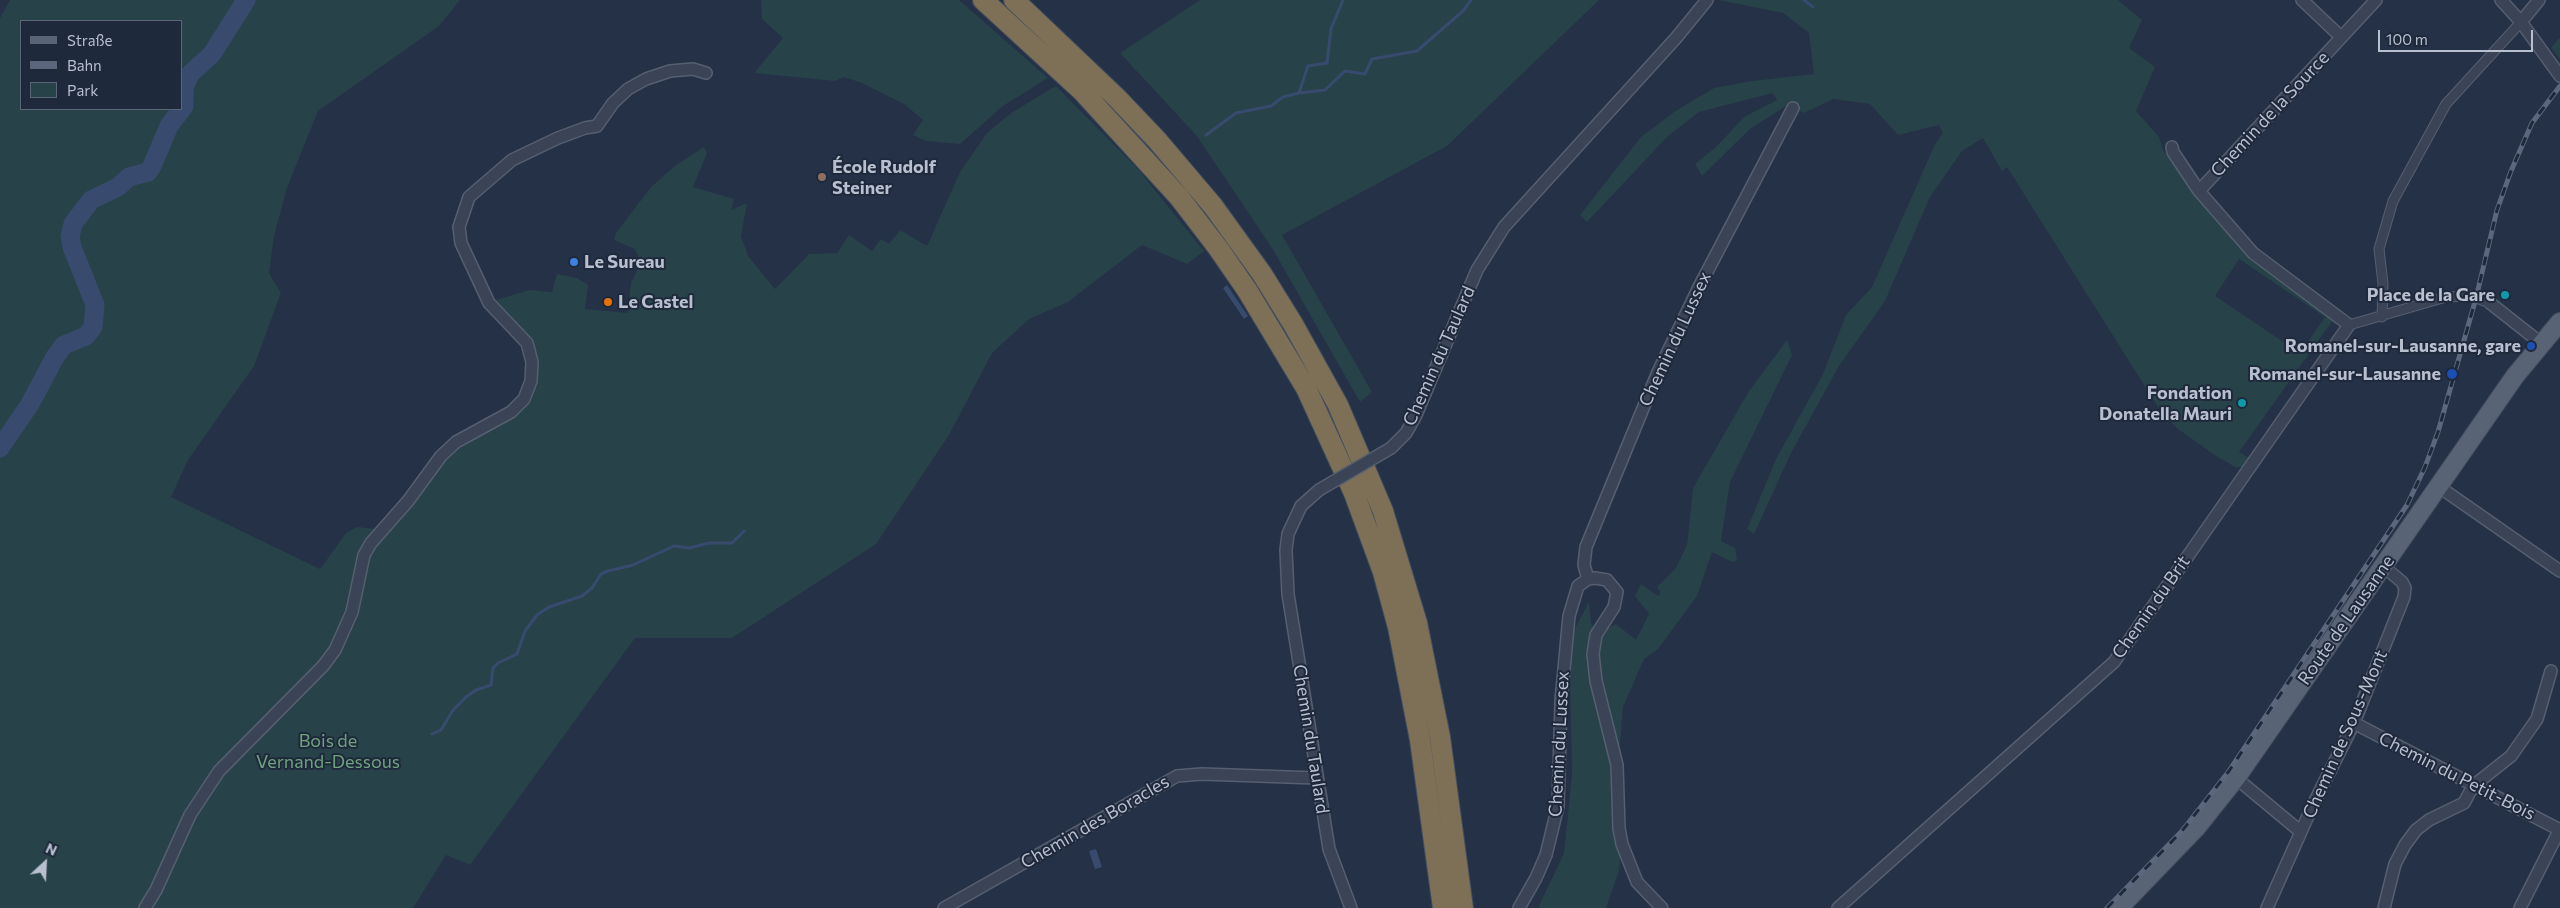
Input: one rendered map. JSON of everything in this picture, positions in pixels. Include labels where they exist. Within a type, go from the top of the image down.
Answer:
[{"type":"highway","points":[[983,0],[1053,63],[1142,154],[1218,248],[1278,338],[1306,388],[1344,467],[1374,546],[1395,618],[1412,693],[1429,797],[1443,908]]},
{"type":"highway","points":[[1014,0],[1072,53],[1157,140],[1235,236],[1293,324],[1324,379],[1362,458],[1392,538],[1417,622],[1429,680],[1448,795],[1463,908]]},
{"type":"main road","name":"Route de Lausanne","points":[[2119,908],[2197,827],[2236,778],[2515,376],[2560,322]]},
{"type":"street","name":"Chemin du Taulard","points":[[1351,908],[1329,849],[1316,778],[1288,594],[1286,550],[1288,534],[1294,518],[1301,506],[1320,490],[1391,448],[1406,433],[1416,415],[1477,270],[1504,227],[1606,117],[1707,0]]},
{"type":"street","name":"Chemin de la Source","points":[[2302,0],[2341,37]]},
{"type":"street","name":"Chemin de la Source","points":[[2199,191],[2376,0]]},
{"type":"street","points":[[2501,0],[2521,22],[2560,76]]},
{"type":"street","points":[[2382,317],[2379,249],[2392,201],[2446,104],[2539,0]]},
{"type":"street","points":[[145,908],[156,890],[190,815],[214,778],[323,666],[335,650],[352,612],[364,555],[371,542],[408,501],[441,456],[456,442],[510,412],[524,399],[531,381],[532,362],[527,343],[489,303],[461,243],[459,227],[469,197],[512,160],[567,135],[585,128],[597,126],[613,102],[628,89],[646,79],[670,71],[693,69],[706,73]]},
{"type":"street","name":"Chemin du Lussex","points":[[1519,908],[1539,870],[1554,826],[1560,786],[1561,700],[1565,639],[1575,591],[1582,582],[1588,579],[1584,565],[1586,547],[1658,372],[1699,287],[1793,108]]},
{"type":"street","name":"Chemin de la Source","points":[[2172,147],[2173,152],[2199,191],[2253,254],[2349,325]]},
{"type":"street","points":[[2349,325],[2382,317],[2439,298],[2470,296],[2490,303],[2542,344]]},
{"type":"street","name":"Chemin du Brit","points":[[1838,908],[2114,662],[2349,325]]},
{"type":"street","points":[[2438,486],[2560,571]]},
{"type":"street","name":"Chemin de Sous-Mont","points":[[2267,908],[2301,832],[2354,723],[2404,597],[2405,588],[2402,582],[2383,566]]},
{"type":"street","points":[[1588,579],[1602,578],[1613,584],[1617,592],[1616,601],[1596,635],[1594,667],[1617,765],[1619,828],[1622,844],[1637,882],[1662,908]]},
{"type":"street","points":[[2384,908],[2395,864],[2405,845],[2416,830],[2429,820],[2464,803],[2473,786],[2507,760],[2523,741],[2537,719],[2551,670]]},
{"type":"street","name":"Chemin du Petit-Bois","points":[[2354,723],[2473,786],[2560,829]]},
{"type":"street","name":"Chemin des Boracles","points":[[944,908],[1176,776],[1202,774],[1316,778]]},
{"type":"street","points":[[2236,778],[2301,832]]},
{"type":"street","points":[[2520,908],[2560,829]]},
{"type":"green space","name":"Bois de Vernand-Dessous","points":[[10,0],[460,0],[439,26],[318,111],[287,188],[274,236],[269,273],[281,293],[254,366],[188,460],[171,497],[320,569],[346,533],[357,527],[386,530],[444,459],[459,445],[513,416],[536,362],[493,301],[529,290],[552,292],[557,274],[577,278],[588,285],[585,309],[628,313],[631,283],[641,262],[635,249],[614,240],[616,233],[651,187],[676,165],[704,147],[707,153],[693,187],[734,199],[731,210],[747,203],[741,236],[748,256],[775,289],[809,254],[837,253],[849,235],[872,251],[881,239],[889,244],[900,230],[927,246],[960,172],[987,133],[1011,113],[1056,86],[1137,168],[1204,251],[1187,264],[1142,245],[1068,302],[1029,319],[992,353],[949,435],[876,544],[732,638],[635,638],[470,865],[446,855],[413,908],[0,908],[0,18]]},
{"type":"green space","points":[[761,0],[959,0],[1048,78],[1003,106],[960,144],[926,141],[913,135],[923,120],[904,104],[862,83],[844,77],[835,81],[754,73],[783,38],[762,19]]},
{"type":"green space","points":[[1200,0],[1599,0],[1447,146],[1282,235],[1372,392],[1360,402],[1272,248],[1196,135],[1120,53]]},
{"type":"green space","points":[[1719,0],[2118,0],[2142,20],[2129,48],[2155,67],[2136,111],[2159,137],[2163,150],[2200,200],[2259,263],[2338,313],[2239,452],[2249,458],[2243,467],[2235,467],[2216,456],[2178,429],[2161,412],[2007,167],[2002,171],[1983,138],[1962,151],[1930,197],[1885,301],[1839,366],[1791,453],[1754,534],[1747,529],[1776,459],[1823,374],[1846,315],[1872,287],[1935,144],[1943,133],[1939,125],[1898,135],[1870,104],[1833,99],[1804,113],[1789,104],[1750,129],[1702,176],[1695,164],[1716,147],[1744,117],[1777,100],[1773,93],[1699,112],[1667,137],[1587,222],[1580,215],[1641,137],[1674,112],[1714,88],[1752,81],[1814,74],[1809,33],[1783,13]],"holes":[[[2239,259],[2325,317],[2300,353],[2215,296]]]},
{"type":"green space","points":[[2560,39],[2560,59],[2551,48]]},
{"type":"green space","points":[[1787,340],[1792,355],[1730,482],[1721,541],[1735,548],[1737,561],[1732,562],[1712,552],[1697,596],[1658,649],[1644,659],[1623,707],[1620,744],[1624,824],[1619,871],[1606,908],[1538,908],[1564,853],[1572,774],[1570,679],[1572,634],[1589,602],[1591,624],[1601,632],[1616,624],[1636,640],[1649,614],[1635,596],[1641,584],[1658,596],[1661,593],[1657,587],[1676,568],[1687,545],[1693,488],[1749,391]]},
{"type":"water","points":[[1227,285],[1248,316],[1244,319],[1223,288]]},
{"type":"water","points":[[1096,849],[1102,867],[1095,869],[1089,851]]},
{"type":"waterway","points":[[182,109],[184,106],[184,88],[190,74],[212,54],[246,0]]},
{"type":"waterway","points":[[1299,93],[1308,66],[1327,63],[1331,29],[1343,0]]},
{"type":"waterway","points":[[1206,135],[1236,113],[1271,106],[1283,97],[1325,90],[1345,71],[1365,74],[1372,59],[1417,51],[1463,11],[1471,0]]},
{"type":"waterway","points":[[1804,0],[1813,7]]},
{"type":"waterway","points":[[0,448],[30,404],[55,357],[64,345],[86,336],[93,327],[95,305],[72,247],[70,237],[73,224],[91,200],[118,187],[129,177],[148,172],[169,126],[181,110]]},
{"type":"waterway","points":[[432,734],[441,730],[453,710],[466,697],[476,690],[491,685],[493,668],[498,663],[517,654],[525,631],[537,615],[549,607],[582,596],[592,588],[601,574],[608,571],[633,565],[674,546],[689,548],[709,543],[732,543],[744,531]]},
{"type":"railway","points":[[2107,908],[2182,831],[2229,771],[2407,505],[2425,467],[2438,432],[2476,298],[2497,210],[2511,171],[2532,123],[2560,86]]},
{"type":"place","name":"École Rudolf Steiner","points":[[822,177]]},
{"type":"place","name":"Le Sureau","points":[[574,262]]},
{"type":"place","name":"Place de la Gare","points":[[2505,295]]},
{"type":"place","name":"Le Castel","points":[[608,302]]},
{"type":"place","name":"Romanel-sur-Lausanne, gare","points":[[2531,346]]},
{"type":"place","name":"Romanel-sur-Lausanne","points":[[2452,374]]},
{"type":"place","name":"Fondation Donatella Mauri","points":[[2242,403]]}]
